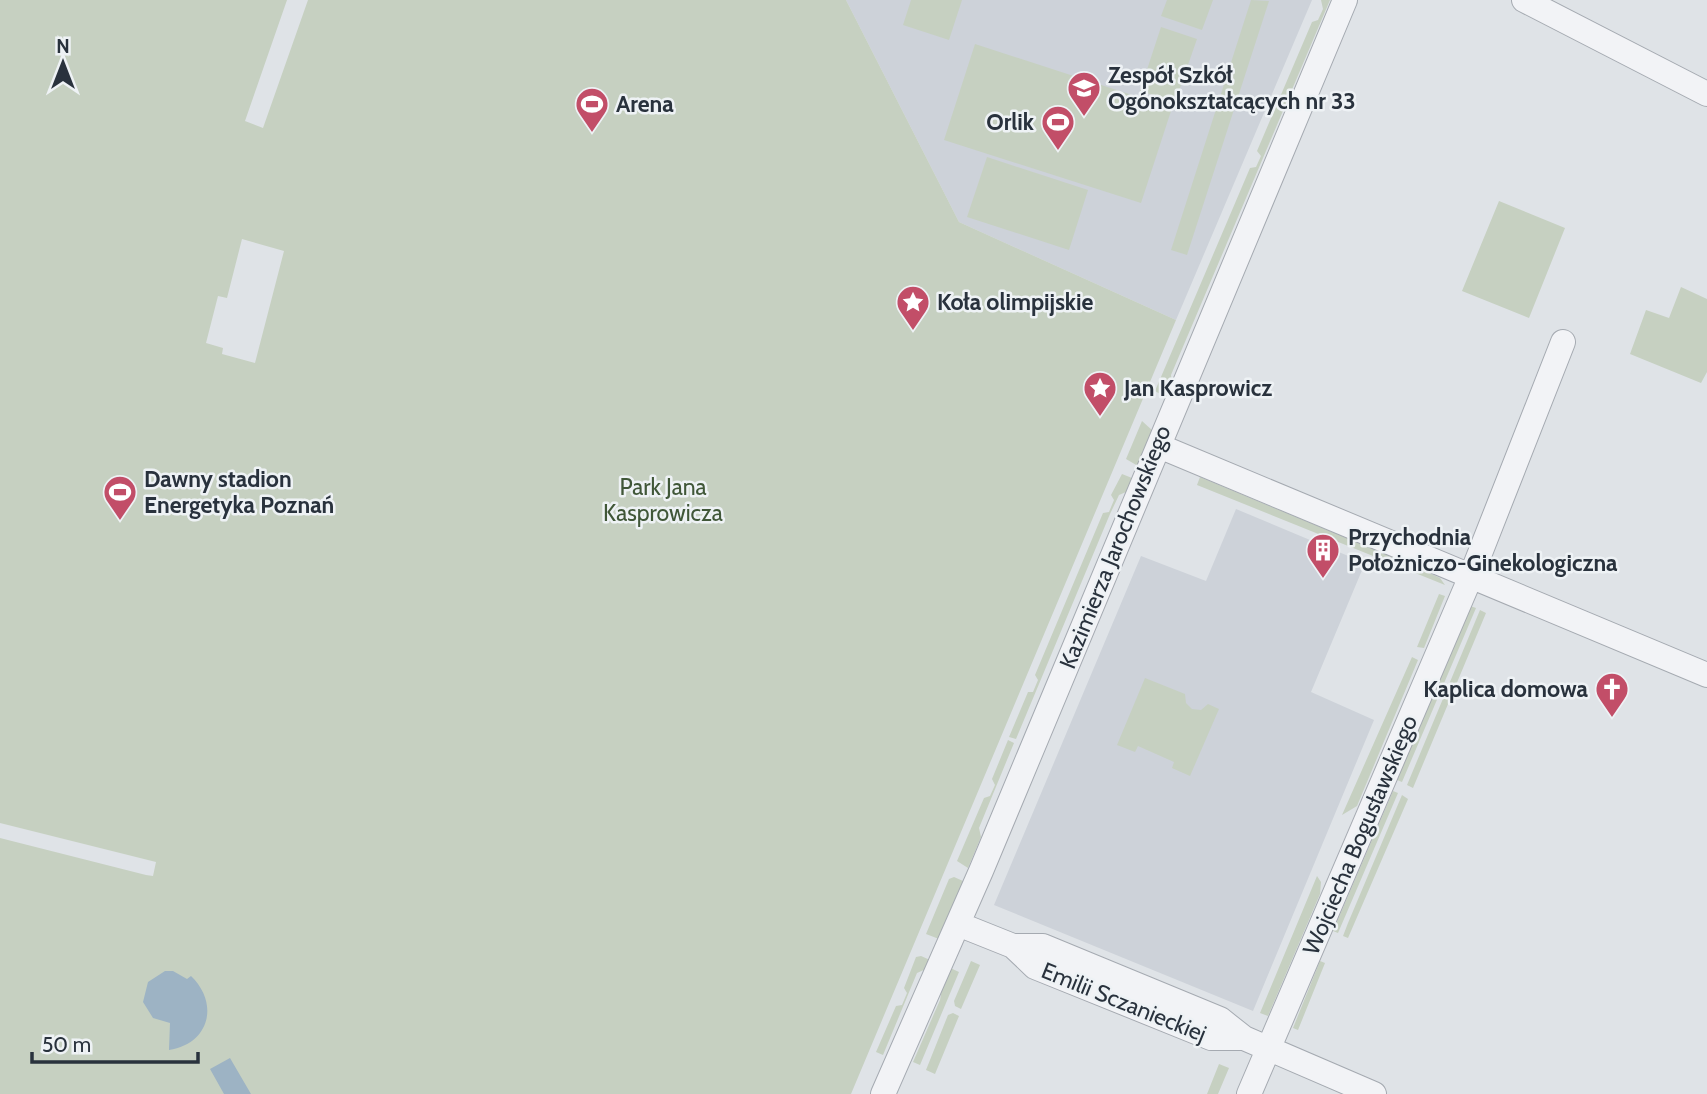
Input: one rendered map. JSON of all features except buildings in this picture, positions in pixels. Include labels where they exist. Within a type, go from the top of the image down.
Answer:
[{"type":"street","name":"Kazimierza Jarochowskiego","points":[[883,1094],[939,960],[958,924],[1345,0]]},
{"type":"street","points":[[1524,0],[1707,94]]},
{"type":"street","name":"Wojciecha Bogusławskiego","points":[[1249,1094],[1471,576],[1563,342]]},
{"type":"street","points":[[1159,446],[1707,675]]},
{"type":"street","name":"Emilii Sczanieckiej","points":[[958,924],[1013,946],[1035,967],[1211,1038],[1244,1038],[1374,1094]]},
{"type":"shaded area","name":"Zespół Szkół Ogónokształcących nr 33","points":[[846,0],[1312,0],[1176,320],[959,222]]},
{"type":"shaded area","points":[[1236,509],[1365,563],[1311,692],[1374,720],[1253,1011],[994,905],[1141,556],[1206,581]]},
{"type":"green space","name":"Park Jana Kasprowicza","points":[[0,0],[287,0],[245,121],[263,128],[308,0],[846,0],[959,222],[1176,320],[851,1094],[0,1094],[0,838],[146,875],[153,876],[156,862],[0,823]],"holes":[[[242,239],[284,251],[255,363],[222,354],[223,348],[206,343],[218,296],[227,298]]]},
{"type":"green space","points":[[911,0],[962,0],[949,40],[903,25]]},
{"type":"green space","points":[[1167,0],[1213,0],[1202,30],[1161,16]]},
{"type":"green space","points":[[1251,0],[1269,1],[1187,255],[1171,250]]},
{"type":"green space","points":[[1321,0],[1330,0],[1171,375],[1172,384],[1167,398],[1155,391],[1250,168],[1256,167],[1261,156],[1257,151],[1312,22],[1318,20],[1323,9]]},
{"type":"green space","points":[[1161,27],[1197,39],[1175,102],[1140,91]]},
{"type":"green space","points":[[975,44],[1172,108],[1141,203],[944,140]]},
{"type":"green space","points":[[987,157],[1088,190],[1069,250],[967,217]]},
{"type":"green space","points":[[1499,201],[1565,228],[1529,318],[1462,291]]},
{"type":"green space","points":[[1681,287],[1707,299],[1707,372],[1701,383],[1630,354],[1646,310],[1669,318]]},
{"type":"green space","points":[[1142,421],[1153,431],[1138,466],[1126,459]]},
{"type":"green space","points":[[1122,474],[1132,478],[1126,492],[1119,495],[1110,514],[1016,739],[1009,737],[1028,692],[1033,692],[1038,680],[1035,675],[1103,513],[1109,512],[1114,500],[1111,495]]},
{"type":"green space","points":[[1200,477],[1421,569],[1440,578],[1445,585],[1197,485]]},
{"type":"green space","points":[[1439,594],[1445,596],[1424,648],[1417,647]]},
{"type":"green space","points":[[1470,606],[1476,608],[1402,782],[1397,780]]},
{"type":"green space","points":[[1480,610],[1486,613],[1413,788],[1407,785]]},
{"type":"green space","points":[[1412,657],[1418,660],[1357,806],[1342,815]]},
{"type":"green space","points":[[1145,678],[1185,694],[1186,703],[1192,709],[1201,710],[1208,704],[1219,709],[1190,776],[1172,768],[1174,762],[1138,746],[1135,752],[1117,745]]},
{"type":"green space","points":[[1008,740],[1014,743],[979,828],[981,837],[968,868],[957,861],[984,798],[990,796],[995,785],[992,779]]},
{"type":"green space","points":[[1393,791],[1398,793],[1338,933],[1333,931]]},
{"type":"green space","points":[[1402,795],[1408,799],[1348,938],[1343,936]]},
{"type":"green space","points":[[1317,876],[1321,882],[1320,894],[1268,1016],[1260,1013]]},
{"type":"green space","points":[[954,877],[963,881],[939,939],[926,934],[949,879]]},
{"type":"green space","points":[[916,957],[930,960],[926,969],[917,973],[883,1055],[876,1052],[896,1006],[902,1005],[907,993],[904,988]]},
{"type":"green space","points":[[971,961],[980,965],[961,1009],[955,1006],[954,1001]]},
{"type":"green space","points":[[1320,961],[1325,963],[1298,1030],[1293,1028]]},
{"type":"green space","points":[[946,966],[959,972],[920,1065],[913,1062],[940,1000]]},
{"type":"green space","points":[[953,1013],[959,1016],[935,1074],[926,1070],[948,1015]]},
{"type":"green space","points":[[1219,1064],[1229,1068],[1218,1094],[1207,1094]]},
{"type":"water","points":[[165,971],[173,971],[187,979],[191,976],[200,987],[207,1010],[206,1021],[193,1040],[169,1050],[170,1023],[153,1018],[143,1002],[148,982]]},
{"type":"water","points":[[230,1058],[251,1094],[224,1094],[210,1069]]},
{"type":"place","name":"Zespół Szkół Ogónokształcących nr 33","points":[[1084,118]]},
{"type":"place","name":"Arena","points":[[592,134]]},
{"type":"place","name":"Orlik","points":[[1058,152]]},
{"type":"place","name":"Koła olimpijskie","points":[[913,332]]},
{"type":"place","name":"Jan Kasprowicz","points":[[1100,418]]},
{"type":"place","name":"Dawny stadion Energetyka Poznań","points":[[120,522]]},
{"type":"place","name":"Przychodnia Położniczo-Ginekologiczna","points":[[1323,580]]},
{"type":"place","name":"Kaplica domowa","points":[[1612,719]]}]
